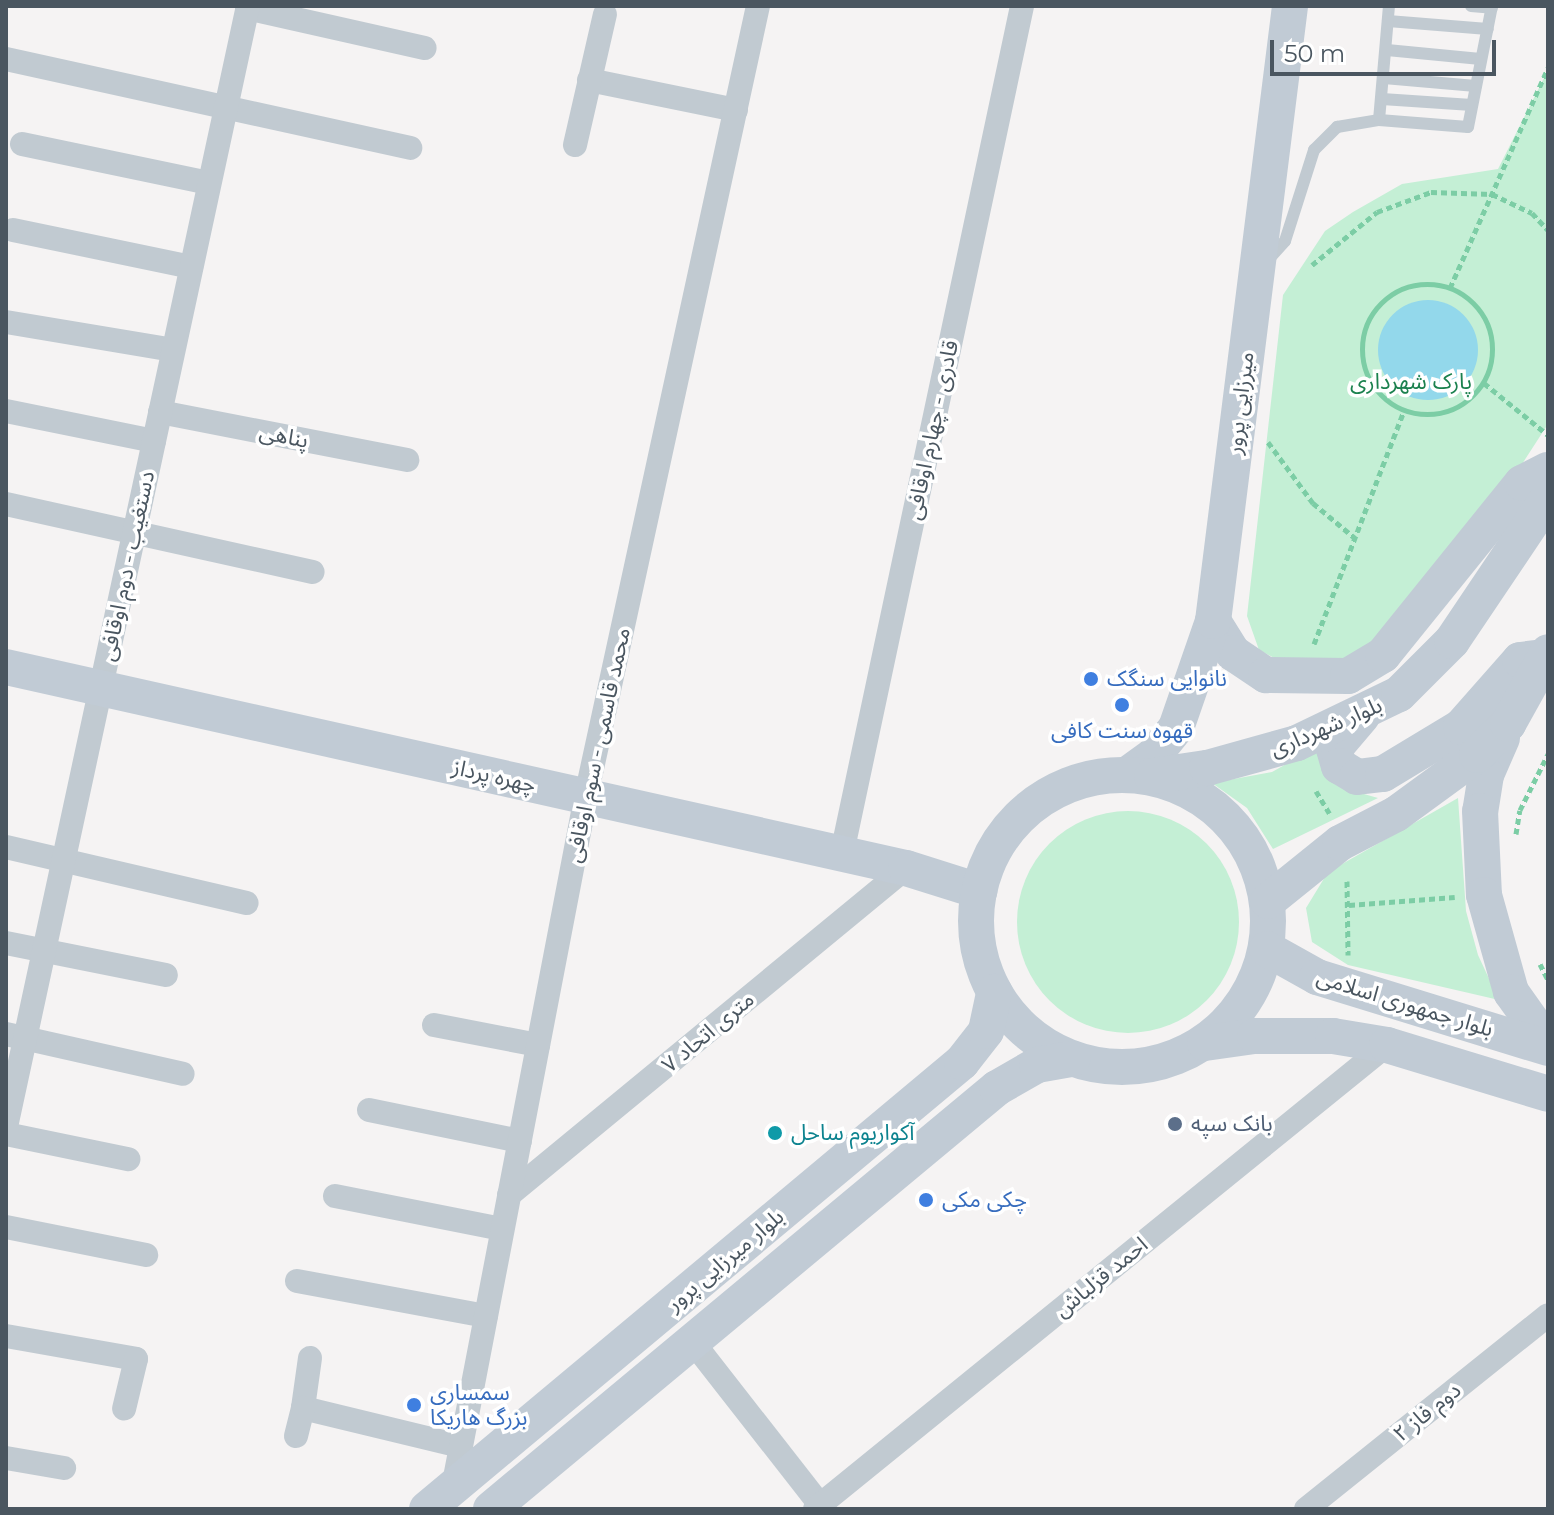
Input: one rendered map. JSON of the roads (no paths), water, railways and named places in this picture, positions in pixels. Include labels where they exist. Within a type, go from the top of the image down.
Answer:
[{"type":"main road","name":"میرزایی پرور","points":[[1139,776],[1176,728],[1213,621],[1290,6]]},
{"type":"main road","points":[[1213,621],[1233,653],[1266,675],[1304,679],[1348,676],[1383,655],[1522,483],[1548,470]]},
{"type":"main road","name":"بلوار شهرداری","points":[[979,891],[993,853],[1017,820],[1038,802],[1087,778],[1139,776],[1263,754],[1363,715],[1399,694],[1452,641],[1548,498]]},
{"type":"main road","points":[[1363,715],[1334,749],[1339,766],[1357,777],[1383,774],[1423,753],[1461,727],[1520,660],[1547,655]]},
{"type":"main road","points":[[1547,655],[1508,724],[1486,775],[1480,811],[1484,895],[1511,992],[1548,1046]]},
{"type":"main road","name":"چهره پرداز","points":[[6,667],[842,853],[906,868],[979,891]]},
{"type":"main road","points":[[1268,901],[1340,843],[1443,782],[1508,724]]},
{"type":"main road","points":[[979,891],[980,949],[994,992],[1015,1021],[1072,1059],[1115,1068],[1148,1066],[1205,1043],[1247,996],[1267,949],[1268,901],[1254,858],[1228,820],[1192,792],[1139,776]]},
{"type":"main road","name":"بلوار جمهوری اسلامی","points":[[1267,949],[1293,966],[1346,985],[1548,1046]]},
{"type":"main road","name":"بلوار میرزایی پرور","points":[[440,1498],[962,1062],[986,1031],[994,992]]},
{"type":"main road","name":"بلوار جمهوری اسلامی","points":[[1205,1043],[1301,1033],[1387,1045],[1548,1094]]},
{"type":"main road","name":"بلوار میرزایی پرور","points":[[491,1509],[997,1088],[1037,1065],[1072,1059]]},
{"type":"street","name":"محمد قاسمی - سوم اوقافی","points":[[440,1498],[460,1446],[586,796],[758,6]]},
{"type":"street","name":"قادری - چهارم اوقافی","points":[[842,853],[1022,6]]},
{"type":"street","points":[[248,7],[425,48]]},
{"type":"street","name":"دستغیب - دوم اوقافی","points":[[6,1127],[16,1036],[44,950],[248,7]]},
{"type":"street","points":[[575,145],[605,14]]},
{"type":"street","points":[[6,59],[410,148]]},
{"type":"street","points":[[589,80],[736,110]]},
{"type":"street","points":[[22,144],[209,183]]},
{"type":"street","points":[[13,230],[191,267]]},
{"type":"street","points":[[6,322],[173,350]]},
{"type":"street","points":[[6,411],[154,441]]},
{"type":"street","name":"پناهی","points":[[160,412],[407,460]]},
{"type":"street","points":[[6,504],[135,530],[313,572]]},
{"type":"street","points":[[6,847],[247,903]]},
{"type":"street","name":"۷ متری اتحاد","points":[[509,1195],[906,868]]},
{"type":"street","points":[[6,943],[166,975]]},
{"type":"street","points":[[434,1025],[538,1045]]},
{"type":"street","points":[[16,1036],[183,1074]]},
{"type":"street","name":"احمد قزلباش","points":[[817,1507],[1387,1045]]},
{"type":"street","points":[[369,1110],[520,1141]]},
{"type":"street","points":[[6,1134],[128,1159]]},
{"type":"street","points":[[335,1196],[502,1229]]},
{"type":"street","points":[[6,1227],[146,1255]]},
{"type":"street","points":[[297,1281],[486,1316]]},
{"type":"street","name":"دوم فاز ۲","points":[[1306,1509],[1548,1315]]},
{"type":"street","points":[[6,1336],[136,1359],[124,1409]]},
{"type":"street","points":[[692,1341],[817,1507]]},
{"type":"street","points":[[296,1436],[310,1358]]},
{"type":"street","points":[[303,1408],[460,1446]]},
{"type":"street","points":[[6,1458],[64,1468]]},
{"type":"lane","points":[[1379,120],[1389,6]]},
{"type":"lane","points":[[1256,272],[1285,241],[1314,150],[1337,127],[1379,120],[1468,127],[1492,7],[1471,6]]},
{"type":"lane","points":[[1388,21],[1488,29]]},
{"type":"lane","points":[[1387,50],[1481,59]]},
{"type":"lane","points":[[1384,78],[1476,86]]},
{"type":"lane","points":[[1382,99],[1472,105]]},
{"type":"water","points":[[1428,300],[1447,303],[1464,314],[1475,331],[1478,350],[1475,369],[1464,386],[1447,397],[1428,400],[1409,397],[1392,386],[1381,369],[1378,350],[1381,331],[1392,314],[1409,303]]},
{"type":"place","name":"نانوایی سنگک","points":[[1091,679]]},
{"type":"place","name":"قهوه سنت کافی","points":[[1122,705]]},
{"type":"place","name":"بانک سپه","points":[[1175,1124]]},
{"type":"place","name":"آکواریوم ساحل","points":[[775,1133]]},
{"type":"place","name":"چکی مکی","points":[[926,1200]]},
{"type":"place","name":"سمساری بزرگ هاریکا","points":[[414,1405]]},
{"type":"park label","name":"پارک شهرداری","points":[[1411,382]]}]
